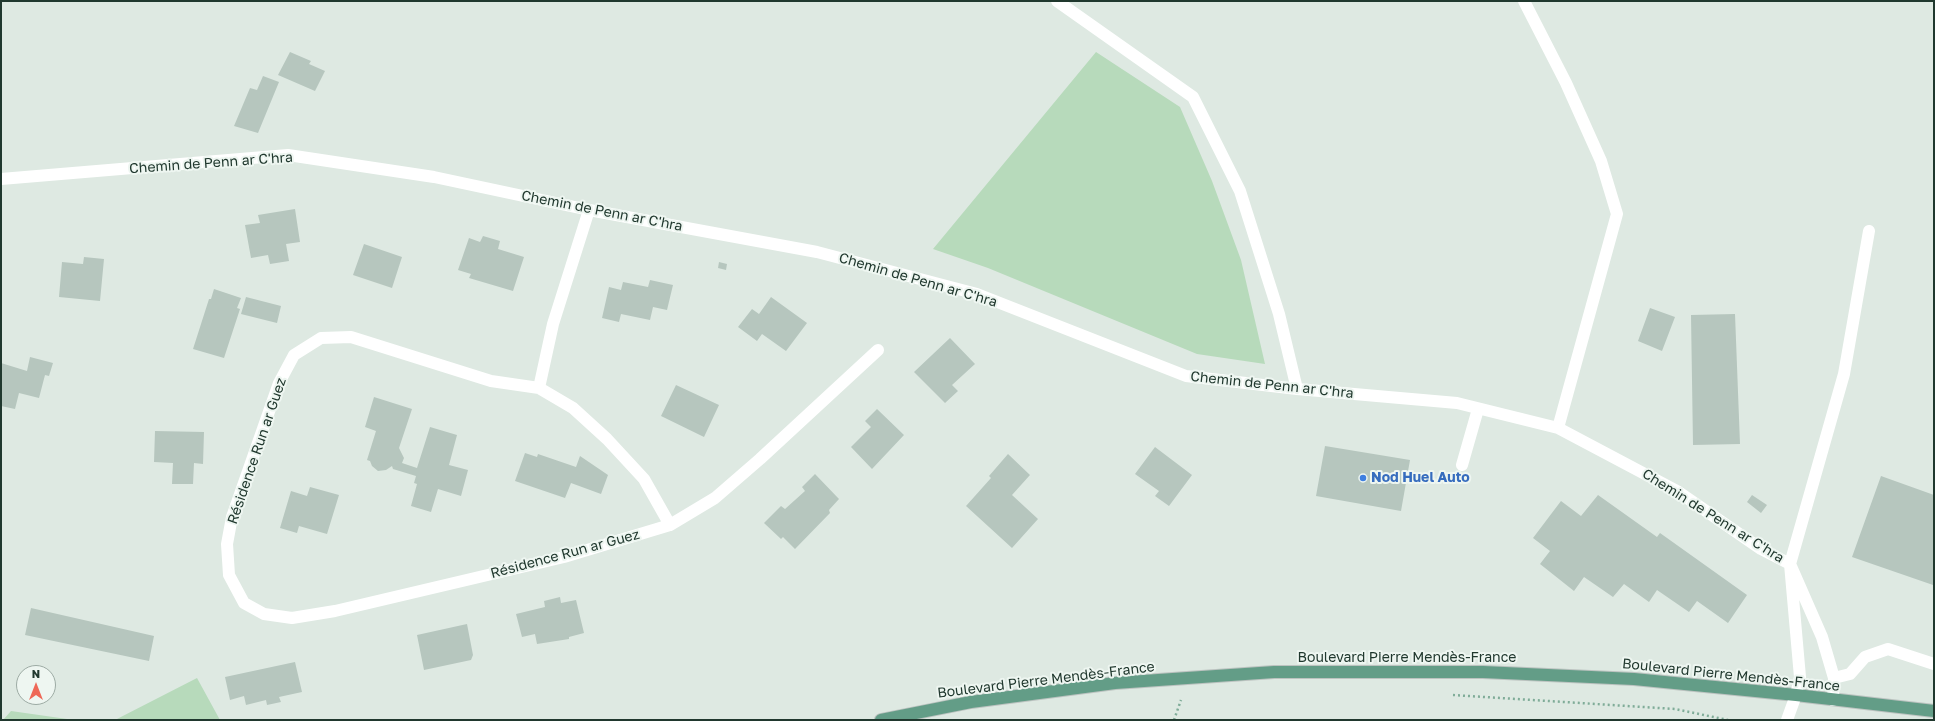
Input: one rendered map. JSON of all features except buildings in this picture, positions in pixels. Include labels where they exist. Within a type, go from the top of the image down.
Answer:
[{"type":"main road","name":"Boulevard Pierre Mendès-France","points":[[881,720],[971,702],[1115,683],[1274,672],[1491,673],[1634,679],[1796,695],[1934,711]]},
{"type":"street","points":[[1057,1],[1193,97],[1240,191],[1279,314],[1297,389]]},
{"type":"street","points":[[1524,1],[1566,83],[1601,161],[1617,214],[1558,428]]},
{"type":"street","name":"Chemin de Penn ar C'hra","points":[[1,180],[288,155],[434,178],[589,210],[817,252],[977,294],[1186,376],[1297,389],[1457,403],[1558,428],[1677,491],[1762,549],[1790,564],[1822,637],[1834,678],[1833,700]]},
{"type":"street","points":[[539,388],[553,324],[589,210]]},
{"type":"street","points":[[1790,564],[1844,374],[1869,231]]},
{"type":"street","name":"Résidence Run ar Guez","points":[[670,525],[644,479],[607,439],[574,408],[539,388],[491,381],[351,337],[321,338],[294,355],[279,383],[232,517],[227,544],[229,575],[244,602],[264,614],[292,618],[335,611],[564,557],[670,525],[715,498],[760,459],[878,350]]},
{"type":"street","points":[[1462,465],[1478,408]]},
{"type":"street","name":"Chemin de Penn ar C'hra","points":[[1787,720],[1796,695],[1800,677],[1790,564]]},
{"type":"street","points":[[1834,678],[1850,674],[1865,657],[1888,649],[1934,664]]},
{"type":"path","points":[[1174,720],[1183,695]]},
{"type":"path","points":[[1451,695],[1675,709],[1728,720]]},
{"type":"green space","points":[[1096,52],[1180,107],[1212,181],[1241,260],[1265,364],[1197,354],[988,268],[933,249]]},
{"type":"green space","points":[[197,678],[220,720],[115,720]]},
{"type":"green space","points":[[11,711],[74,720],[3,720]]},
{"type":"place","name":"Nod Huel Auto","points":[[1363,478]]}]
